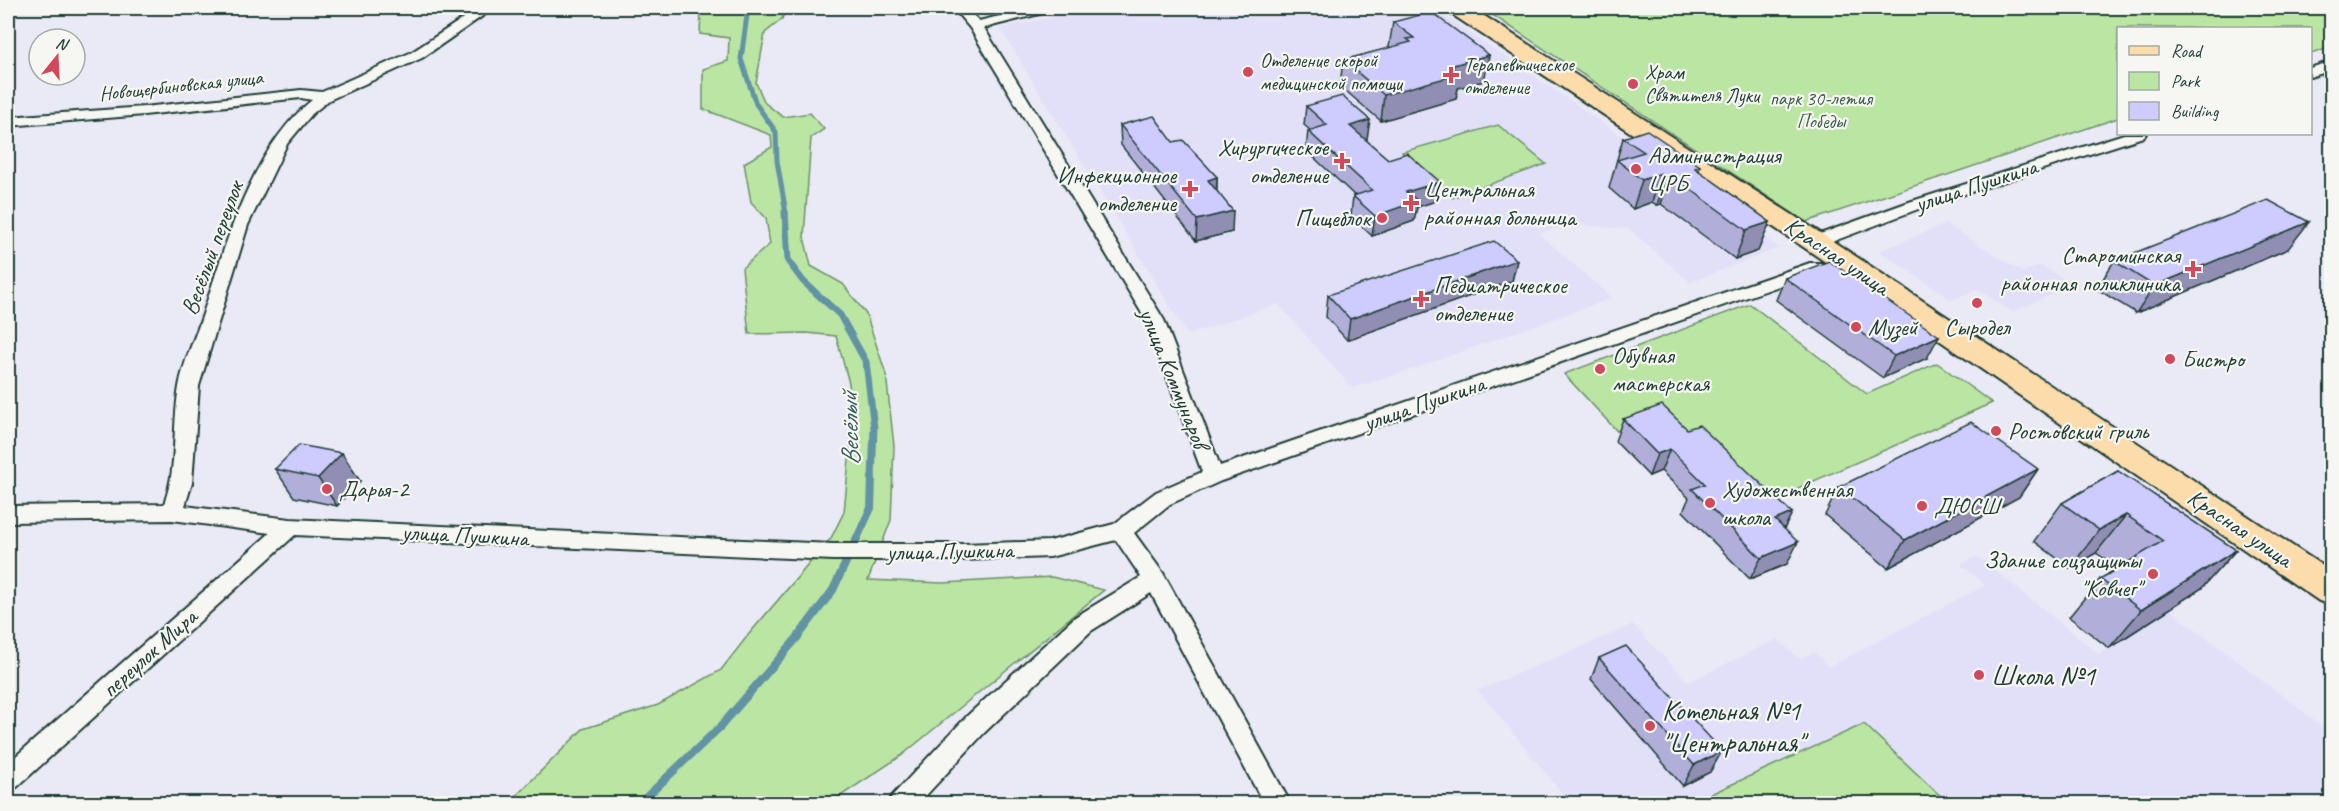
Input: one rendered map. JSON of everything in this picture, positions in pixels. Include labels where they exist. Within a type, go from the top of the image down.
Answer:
[{"type":"main road","name":"Красная улица","points":[[1458,8],[1815,242],[2331,591]]},
{"type":"street","name":"Весёлый переулок","points":[[172,512],[182,483],[189,386],[240,225],[280,144],[307,111],[324,97],[417,55],[487,8]]},
{"type":"street","name":"улица Коммунаров","points":[[959,8],[976,26],[1155,320],[1214,476]]},
{"type":"street","points":[[976,26],[1046,8]]},
{"type":"street","points":[[2312,72],[2331,65]]},
{"type":"street","name":"Новощербиновская улица","points":[[8,122],[144,111],[301,94],[324,97]]},
{"type":"street","name":"улица Пушкина","points":[[1815,242],[1915,205],[2135,135]]},
{"type":"street","name":"улица Пушкина","points":[[8,514],[172,512],[290,527],[832,552],[1050,549],[1120,531],[1163,498],[1214,476],[1840,259]]},
{"type":"street","name":"переулок Мира","points":[[8,779],[290,527]]},
{"type":"street","points":[[1120,531],[1155,579],[1278,804]]},
{"type":"street","points":[[901,804],[976,724],[1083,624],[1155,579]]},
{"type":"shaded area","name":"Центральная районная больница","points":[[1096,8],[1433,8],[1583,109],[1779,248],[1690,282],[1629,229],[1571,224],[1539,234],[1612,298],[1399,374],[1352,388],[1278,304],[1188,335],[1000,28]]},
{"type":"shaded area","points":[[1946,224],[2023,272],[2040,265],[2073,285],[2012,312],[1977,289],[1952,300],[1879,251]]},
{"type":"shaded area","name":"Школа №1","points":[[1977,556],[2099,654],[2169,609],[2331,733],[2331,803],[1570,803],[1478,690],[1633,625],[1688,682],[1778,639],[1799,659],[1814,652],[1829,667],[1985,585],[1961,564]]},
{"type":"green space","points":[[706,8],[786,8],[782,19],[765,33],[756,83],[765,103],[783,117],[810,113],[824,129],[811,138],[804,237],[811,266],[843,284],[866,314],[886,374],[894,446],[891,520],[868,580],[943,583],[1052,577],[1104,590],[901,756],[830,803],[508,804],[583,729],[658,705],[721,670],[831,538],[844,512],[852,428],[849,383],[836,336],[807,333],[749,334],[742,268],[770,244],[766,218],[751,202],[744,163],[772,147],[771,135],[703,109],[703,69],[728,61],[729,38],[700,34],[701,10]]},
{"type":"green space","name":"парк 30-летия Победы","points":[[1482,8],[2331,8],[2332,47],[2312,54],[2312,27],[2117,27],[2117,118],[1806,222]]},
{"type":"green space","points":[[1498,125],[1546,164],[1452,198],[1402,152]]},
{"type":"green space","points":[[1750,304],[1867,394],[1937,363],[1992,403],[1759,505],[1664,413],[1617,431],[1564,374]]},
{"type":"green space","points":[[1864,724],[1948,803],[1691,803]]},
{"type":"building","points":[[1431,12],[1489,55],[1450,66],[1460,74],[1384,95],[1343,60],[1411,42],[1407,39],[1414,38],[1393,22]]},
{"type":"building","points":[[1342,96],[1370,120],[1350,126],[1388,159],[1407,153],[1440,182],[1406,192],[1418,201],[1375,216],[1353,196],[1372,190],[1308,131],[1327,125],[1306,106]]},
{"type":"building","points":[[1154,116],[1173,142],[1183,140],[1217,177],[1208,180],[1233,211],[1197,220],[1120,125]]},
{"type":"building","points":[[1647,130],[1700,166],[1695,168],[1770,222],[1746,230],[1671,175],[1666,177],[1661,173],[1642,180],[1617,160],[1644,152],[1623,138]]},
{"type":"building","points":[[2268,200],[2309,222],[2154,286],[2114,261]]},
{"type":"building","points":[[1494,241],[1517,260],[1350,319],[1328,295]]},
{"type":"building","points":[[1829,261],[1939,336],[1894,356],[1785,278]]},
{"type":"building","points":[[1662,405],[1687,429],[1699,425],[1792,513],[1775,520],[1798,542],[1761,558],[1692,489],[1705,484],[1670,449],[1657,454],[1623,419]]},
{"type":"building","points":[[1971,422],[2038,469],[1905,540],[1839,487]]},
{"type":"building","points":[[299,445],[342,453],[318,478],[275,469]]},
{"type":"building","points":[[2118,471],[2236,550],[2141,610],[2100,579],[2163,541],[2126,515],[2099,530],[2062,503]]},
{"type":"building","points":[[1626,646],[1722,751],[1694,765],[1599,658]]},
{"type":"waterway","name":"Весёлый","points":[[748,8],[741,59],[756,104],[776,132],[777,161],[786,213]]},
{"type":"waterway","name":"Весёлый","points":[[785,212],[788,261],[803,281],[840,315],[866,362],[874,428],[872,479]]},
{"type":"waterway","name":"Весёлый","points":[[639,804],[721,726],[797,638],[833,590],[871,508],[872,478]]},
{"type":"place","name":"Отделение скорой медицинской помощи","points":[[1248,72]]},
{"type":"place","name":"Терапевтическое отделение","points":[[1451,75]]},
{"type":"place","name":"Храм Святителя Луки","points":[[1633,84]]},
{"type":"place","name":"Хирургическое отделение","points":[[1342,161]]},
{"type":"place","name":"Администрация ЦРБ","points":[[1636,169]]},
{"type":"place","name":"Инфекционное отделение","points":[[1190,189]]},
{"type":"place","name":"Центральная районная больница","points":[[1411,203]]},
{"type":"place","name":"Пищеблок","points":[[1382,218]]},
{"type":"place","name":"Староминская районная поликлиника","points":[[2193,269]]},
{"type":"place","name":"Педиатрическое отделение","points":[[1421,299]]},
{"type":"place","name":"Сыродел","points":[[1977,303]]},
{"type":"place","name":"Музей","points":[[1856,327]]},
{"type":"place","name":"Бистро","points":[[2170,359]]},
{"type":"place","name":"Обувная мастерская","points":[[1600,369]]},
{"type":"place","name":"Ростовский гриль","points":[[1996,431]]},
{"type":"place","name":"Дарья-2","points":[[327,489]]},
{"type":"place","name":"Художественная школа","points":[[1710,503]]},
{"type":"place","name":"ДЮСШ","points":[[1922,506]]},
{"type":"place","name":"Здание соцзащиты \"Ковчег\"","points":[[2153,574]]},
{"type":"place","name":"Школа №1","points":[[1979,675]]},
{"type":"place","name":"Котельная №1 \"Центральная\"","points":[[1650,726]]}]
